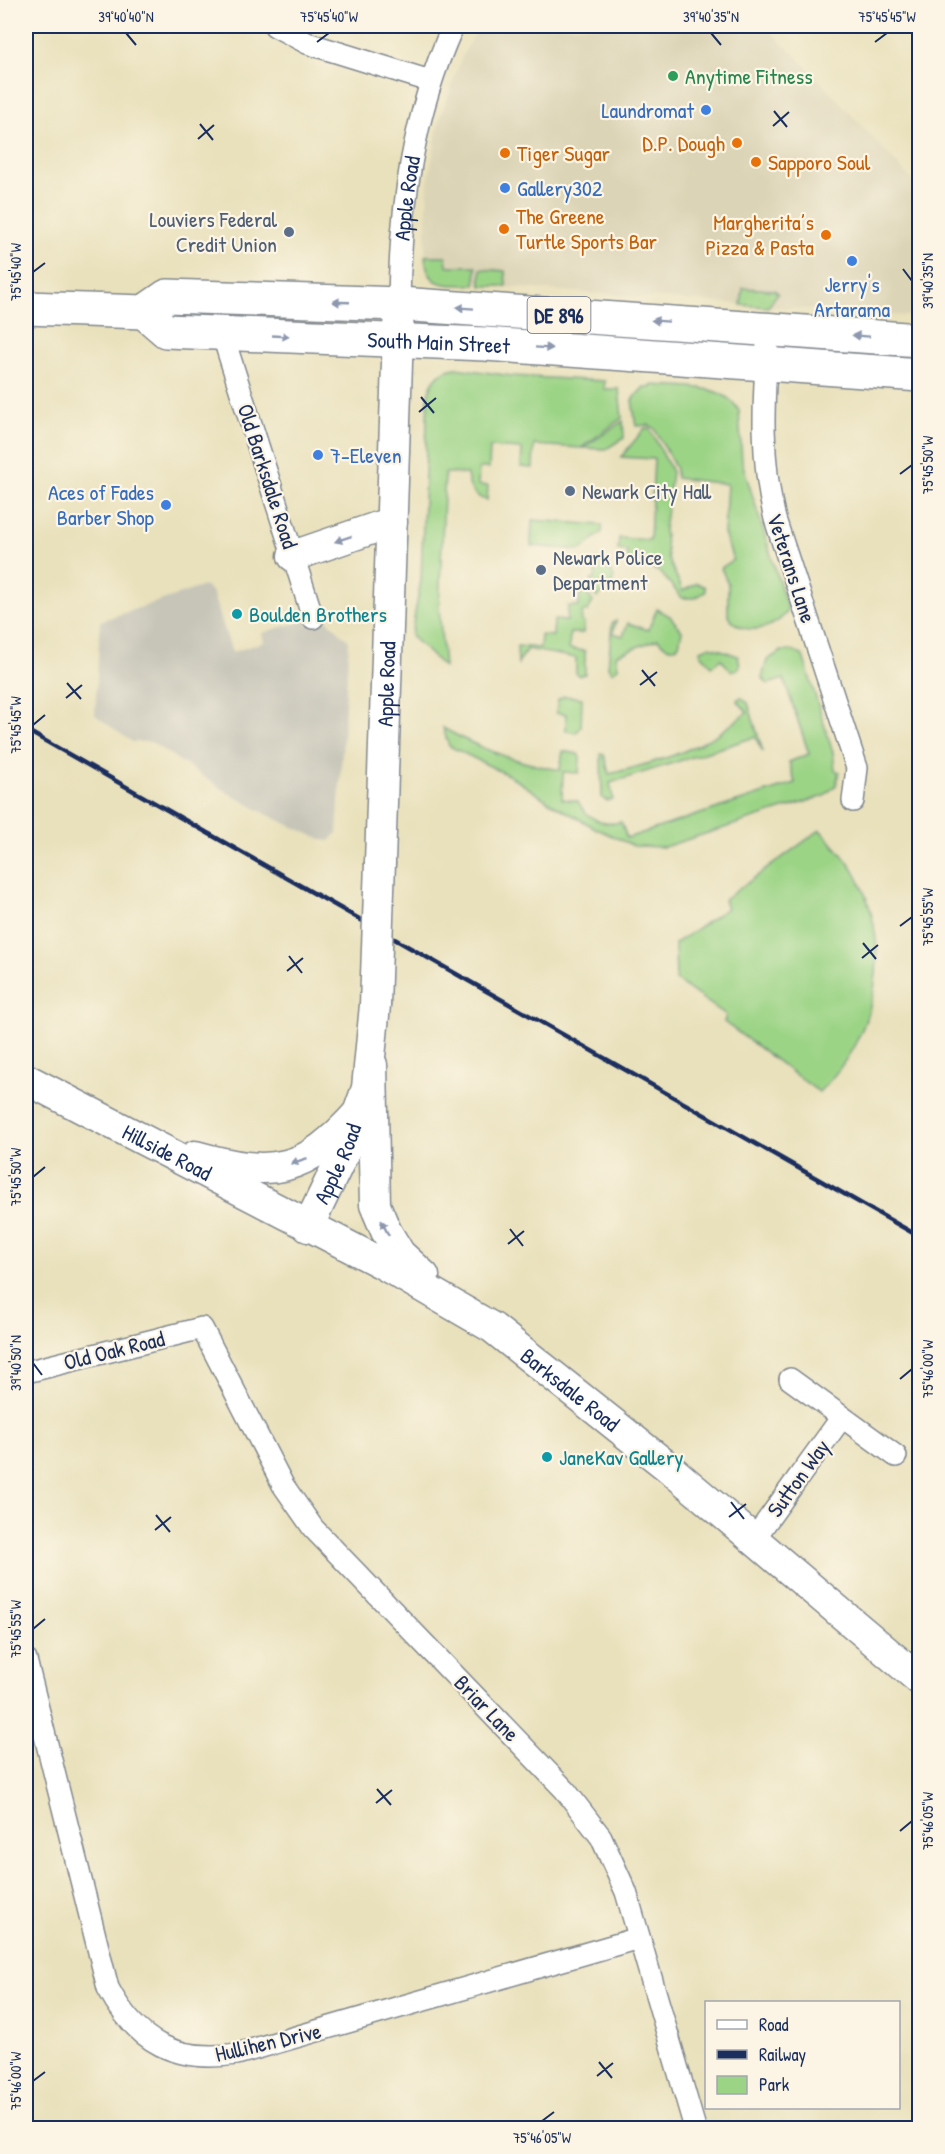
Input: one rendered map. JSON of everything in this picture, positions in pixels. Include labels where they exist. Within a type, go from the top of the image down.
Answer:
[{"type":"main road","name":"South Main Street","points":[[920,340],[399,304],[167,296],[144,312],[166,331],[398,341],[920,375]]},
{"type":"main road","points":[[26,308],[144,312]]},
{"type":"street","points":[[275,26],[307,43],[430,81]]},
{"type":"street","name":"Apple Road","points":[[308,1227],[334,1175],[359,1112],[372,1065],[399,304],[406,183],[417,124],[430,81],[453,26]]},
{"type":"street","name":"Veterans Lane","points":[[768,329],[762,441],[768,489],[775,519],[857,768],[853,801]]},
{"type":"street","name":"Old Barksdale Road","points":[[222,333],[313,618]]},
{"type":"street","points":[[293,556],[392,522]]},
{"type":"street","points":[[372,1065],[375,1205],[386,1231],[400,1254],[470,1312]]},
{"type":"street","name":"Hillside Road","points":[[26,1079],[308,1227]]},
{"type":"street","points":[[146,1142],[213,1161],[256,1169],[282,1167],[307,1159],[323,1148],[359,1112]]},
{"type":"street","name":"Barksdale Road","points":[[308,1227],[381,1263],[470,1312],[560,1378],[920,1680]]},
{"type":"street","name":"Old Oak Road","points":[[26,1372],[202,1328]]},
{"type":"street","name":"Briar Lane","points":[[202,1328],[283,1485],[313,1528],[565,1790],[585,1815],[614,1862],[639,1938],[694,2128]]},
{"type":"street","name":"Sutton Way","points":[[790,1379],[896,1456]]},
{"type":"street","name":"Sutton Way","points":[[754,1539],[842,1417]]},
{"type":"street","name":"Hullihen Drive","points":[[26,1660],[108,1988],[119,2009],[154,2044],[176,2053],[197,2057],[237,2054],[639,1938]]},
{"type":"shaded area","points":[[479,26],[765,26],[811,71],[919,188],[919,317],[434,282],[428,275],[425,256],[428,184],[438,125],[461,59]]},
{"type":"shaded area","points":[[204,586],[212,592],[232,652],[264,642],[262,633],[322,615],[349,641],[337,833],[330,841],[322,840],[268,815],[227,792],[151,742],[132,742],[95,715],[100,621]]},
{"type":"green space","points":[[425,256],[446,256],[447,266],[476,266],[475,285],[447,284],[434,280],[427,267]]},
{"type":"green space","points":[[481,269],[505,271],[506,286],[481,286]]},
{"type":"green space","points":[[743,288],[774,290],[778,293],[768,307],[741,305]]},
{"type":"green space","points":[[456,368],[512,376],[605,381],[604,389],[619,389],[622,418],[581,448],[534,445],[533,468],[521,467],[522,449],[490,447],[489,468],[479,468],[478,485],[488,486],[487,500],[472,491],[467,474],[445,473],[439,608],[444,667],[411,636],[421,580],[428,396],[431,385],[437,377],[445,371]]},
{"type":"green space","points":[[651,385],[700,388],[712,391],[723,395],[739,411],[742,462],[788,610],[776,622],[759,629],[750,629],[734,623],[728,616],[728,584],[721,568],[733,560],[724,533],[727,484],[676,478],[676,469],[654,428],[649,425],[636,426],[632,400],[644,387],[651,388]]},
{"type":"green space","points":[[623,421],[624,438],[606,449],[583,448]]},
{"type":"green space","points":[[645,428],[650,429],[672,472],[664,530],[668,558],[683,591],[697,583],[705,587],[705,592],[695,598],[682,598],[661,573],[653,569],[651,562],[638,565],[637,561],[628,560],[627,551],[618,550],[619,538],[650,540],[654,459],[621,457]]},
{"type":"green space","points":[[532,520],[602,525],[602,532],[581,550],[531,546]]},
{"type":"green space","points":[[596,560],[605,562],[614,577],[612,583],[597,598],[593,593],[591,580],[595,579]]},
{"type":"green space","points":[[580,592],[586,592],[593,602],[587,612],[583,611],[581,621],[584,623],[583,633],[570,633],[569,649],[585,651],[585,674],[579,676],[576,673],[576,658],[527,649],[518,664],[517,646],[540,648],[541,635],[553,636],[554,620],[567,621],[568,606],[579,606]]},
{"type":"green space","points":[[657,609],[670,616],[682,631],[679,645],[673,648],[668,647],[658,639],[616,655],[618,668],[612,672],[608,667],[612,623],[616,621],[613,633],[623,636],[628,623],[648,630]]},
{"type":"green space","points":[[710,646],[738,656],[740,665],[738,669],[731,671],[721,659],[712,666],[701,654],[701,650]]},
{"type":"green space","points":[[782,651],[795,651],[803,656],[833,753],[835,770],[839,772],[836,785],[824,796],[664,847],[634,846],[595,828],[510,776],[449,746],[443,728],[500,755],[544,767],[560,770],[563,751],[578,754],[579,773],[563,772],[562,799],[578,801],[585,812],[601,822],[621,822],[627,838],[795,783],[789,762],[809,754],[784,679],[768,684],[762,678],[767,660]]},
{"type":"green space","points":[[564,696],[582,698],[581,727],[576,733],[566,731],[566,714],[556,713],[558,700]]},
{"type":"green space","points":[[741,697],[748,703],[763,752],[755,737],[610,783],[613,799],[607,801],[602,798],[601,754],[604,754],[609,774],[682,752],[715,735],[747,712],[737,700]]},
{"type":"green space","points":[[820,830],[839,850],[855,873],[867,901],[875,930],[877,959],[874,988],[867,1017],[855,1044],[839,1069],[819,1092],[724,1022],[726,1015],[676,980],[675,944],[727,908],[724,900]]},
{"type":"railway","points":[[26,730],[920,1237]]},
{"type":"place","name":"Anytime Fitness","points":[[673,76]]},
{"type":"place","name":"Laundromat","points":[[706,110]]},
{"type":"place","name":"D.P. Dough","points":[[737,143]]},
{"type":"place","name":"Tiger Sugar","points":[[505,153]]},
{"type":"place","name":"Sapporo Soul","points":[[756,162]]},
{"type":"place","name":"Gallery302","points":[[505,188]]},
{"type":"place","name":"The Greene Turtle Sports Bar","points":[[504,229]]},
{"type":"place","name":"Louviers Federal Credit Union","points":[[289,232]]},
{"type":"place","name":"Margherita’s Pizza & Pasta","points":[[826,235]]},
{"type":"place","name":"Jerry's Artarama","points":[[852,261]]},
{"type":"place","name":"7-Eleven","points":[[318,455]]},
{"type":"place","name":"Newark City Hall","points":[[570,491]]},
{"type":"place","name":"Aces of Fades Barber Shop","points":[[166,505]]},
{"type":"place","name":"Newark Police Department","points":[[541,570]]},
{"type":"place","name":"Boulden Brothers","points":[[237,614]]},
{"type":"place","name":"JaneKav Gallery","points":[[547,1457]]}]
